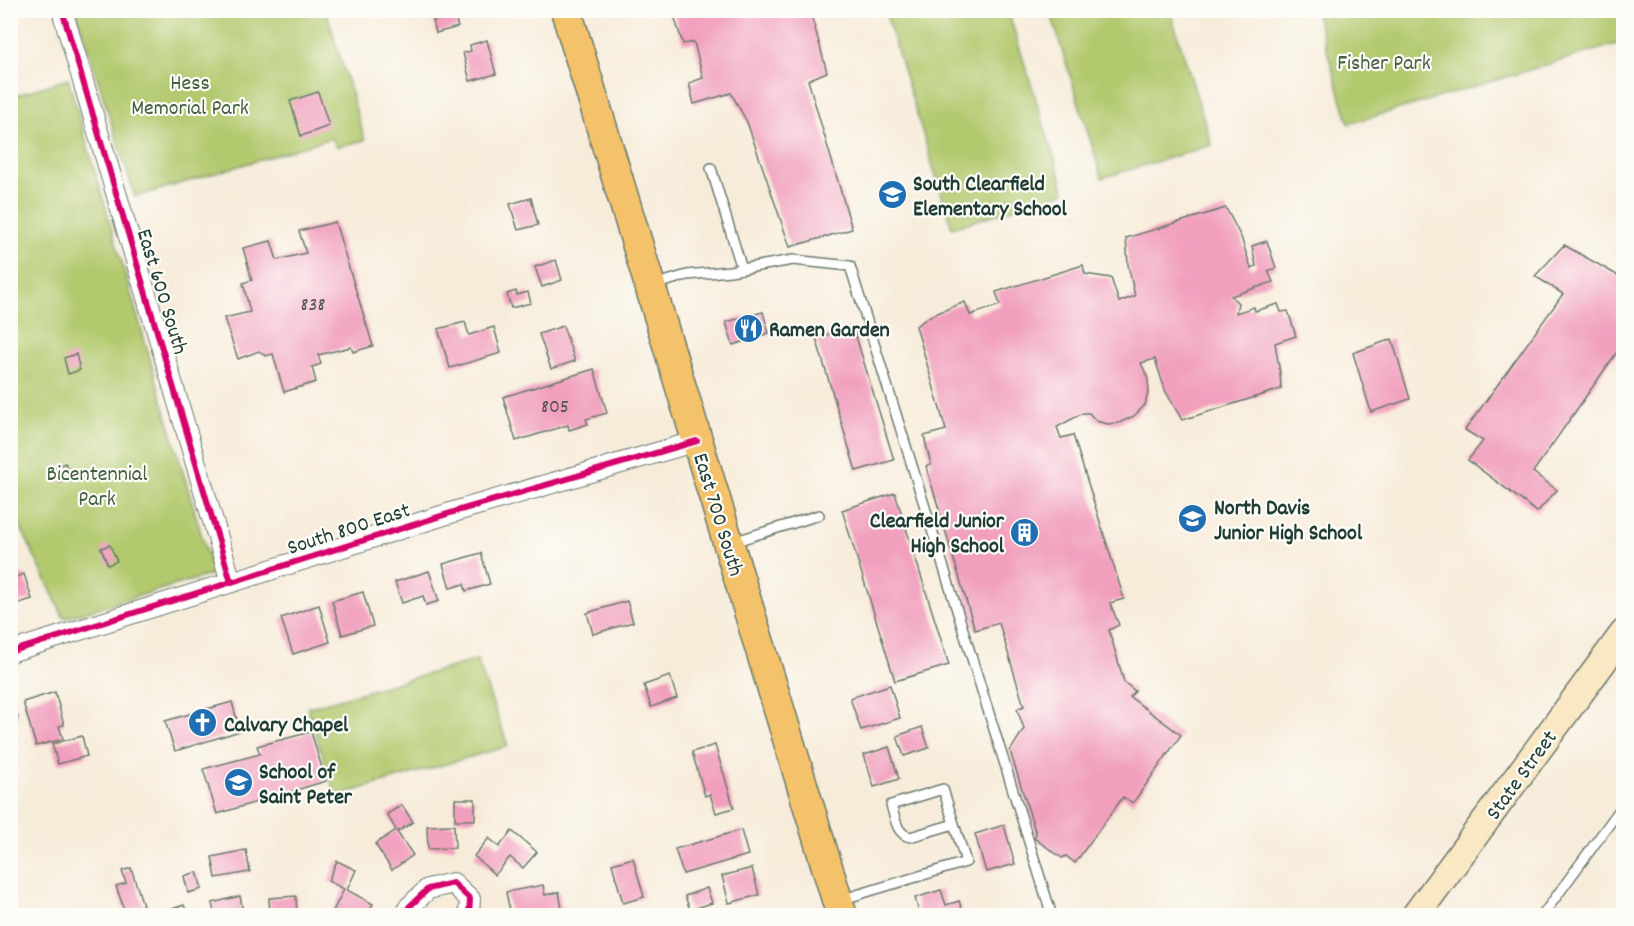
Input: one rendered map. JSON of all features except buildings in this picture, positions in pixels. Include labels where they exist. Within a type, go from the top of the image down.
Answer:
[{"type":"main road","name":"East 700 South","points":[[566,10],[840,908]]},
{"type":"main road","name":"State Street","points":[[1415,915],[1623,633]]},
{"type":"street","name":"East 600 South","points":[[62,10],[231,582]]},
{"type":"street","name":"South 800 East","points":[[10,652],[460,510],[697,441]]},
{"type":"street","points":[[405,915],[409,907],[428,889],[453,883],[470,899],[469,915]]},
{"type":"lane","points":[[711,168],[742,269]]},
{"type":"lane","points":[[651,286],[687,275],[793,260],[850,266],[1052,915]]},
{"type":"lane","points":[[729,543],[819,515]]},
{"type":"lane","points":[[840,908],[966,862],[943,789],[891,805],[900,834],[905,836],[910,837],[954,824]]},
{"type":"lane","points":[[1542,915],[1623,804]]},
{"type":"green space","name":"Hess Memorial Park","points":[[76,11],[326,11],[365,140],[337,147],[332,138],[135,197]]},
{"type":"green space","points":[[885,11],[1008,11],[1065,192],[952,228]]},
{"type":"green space","points":[[1050,11],[1170,11],[1212,145],[1102,178]]},
{"type":"green space","name":"Fisher Park","points":[[1315,11],[1623,11],[1623,42],[1349,124]]},
{"type":"green space","name":"Bicentennial Park","points":[[68,79],[213,574],[64,618],[11,507],[11,97]]},
{"type":"green space","points":[[477,660],[508,746],[336,796],[307,708]]},
{"type":"cycle path","points":[[62,10],[231,582]]},
{"type":"cycle path","points":[[10,652],[460,510],[697,441]]},
{"type":"cycle path","points":[[405,916],[409,907],[428,889],[453,883],[470,899],[469,916]]},
{"type":"place","name":"South Clearfield Elementary School","points":[[892,195]]},
{"type":"place","name":"Ramen Garden","points":[[748,328]]},
{"type":"place","name":"North Davis Junior High School","points":[[1193,519]]},
{"type":"place","name":"Clearfield Junior High School","points":[[1025,532]]},
{"type":"place","name":"Calvary Chapel","points":[[203,723]]},
{"type":"place","name":"School of Saint Peter","points":[[238,783]]}]
